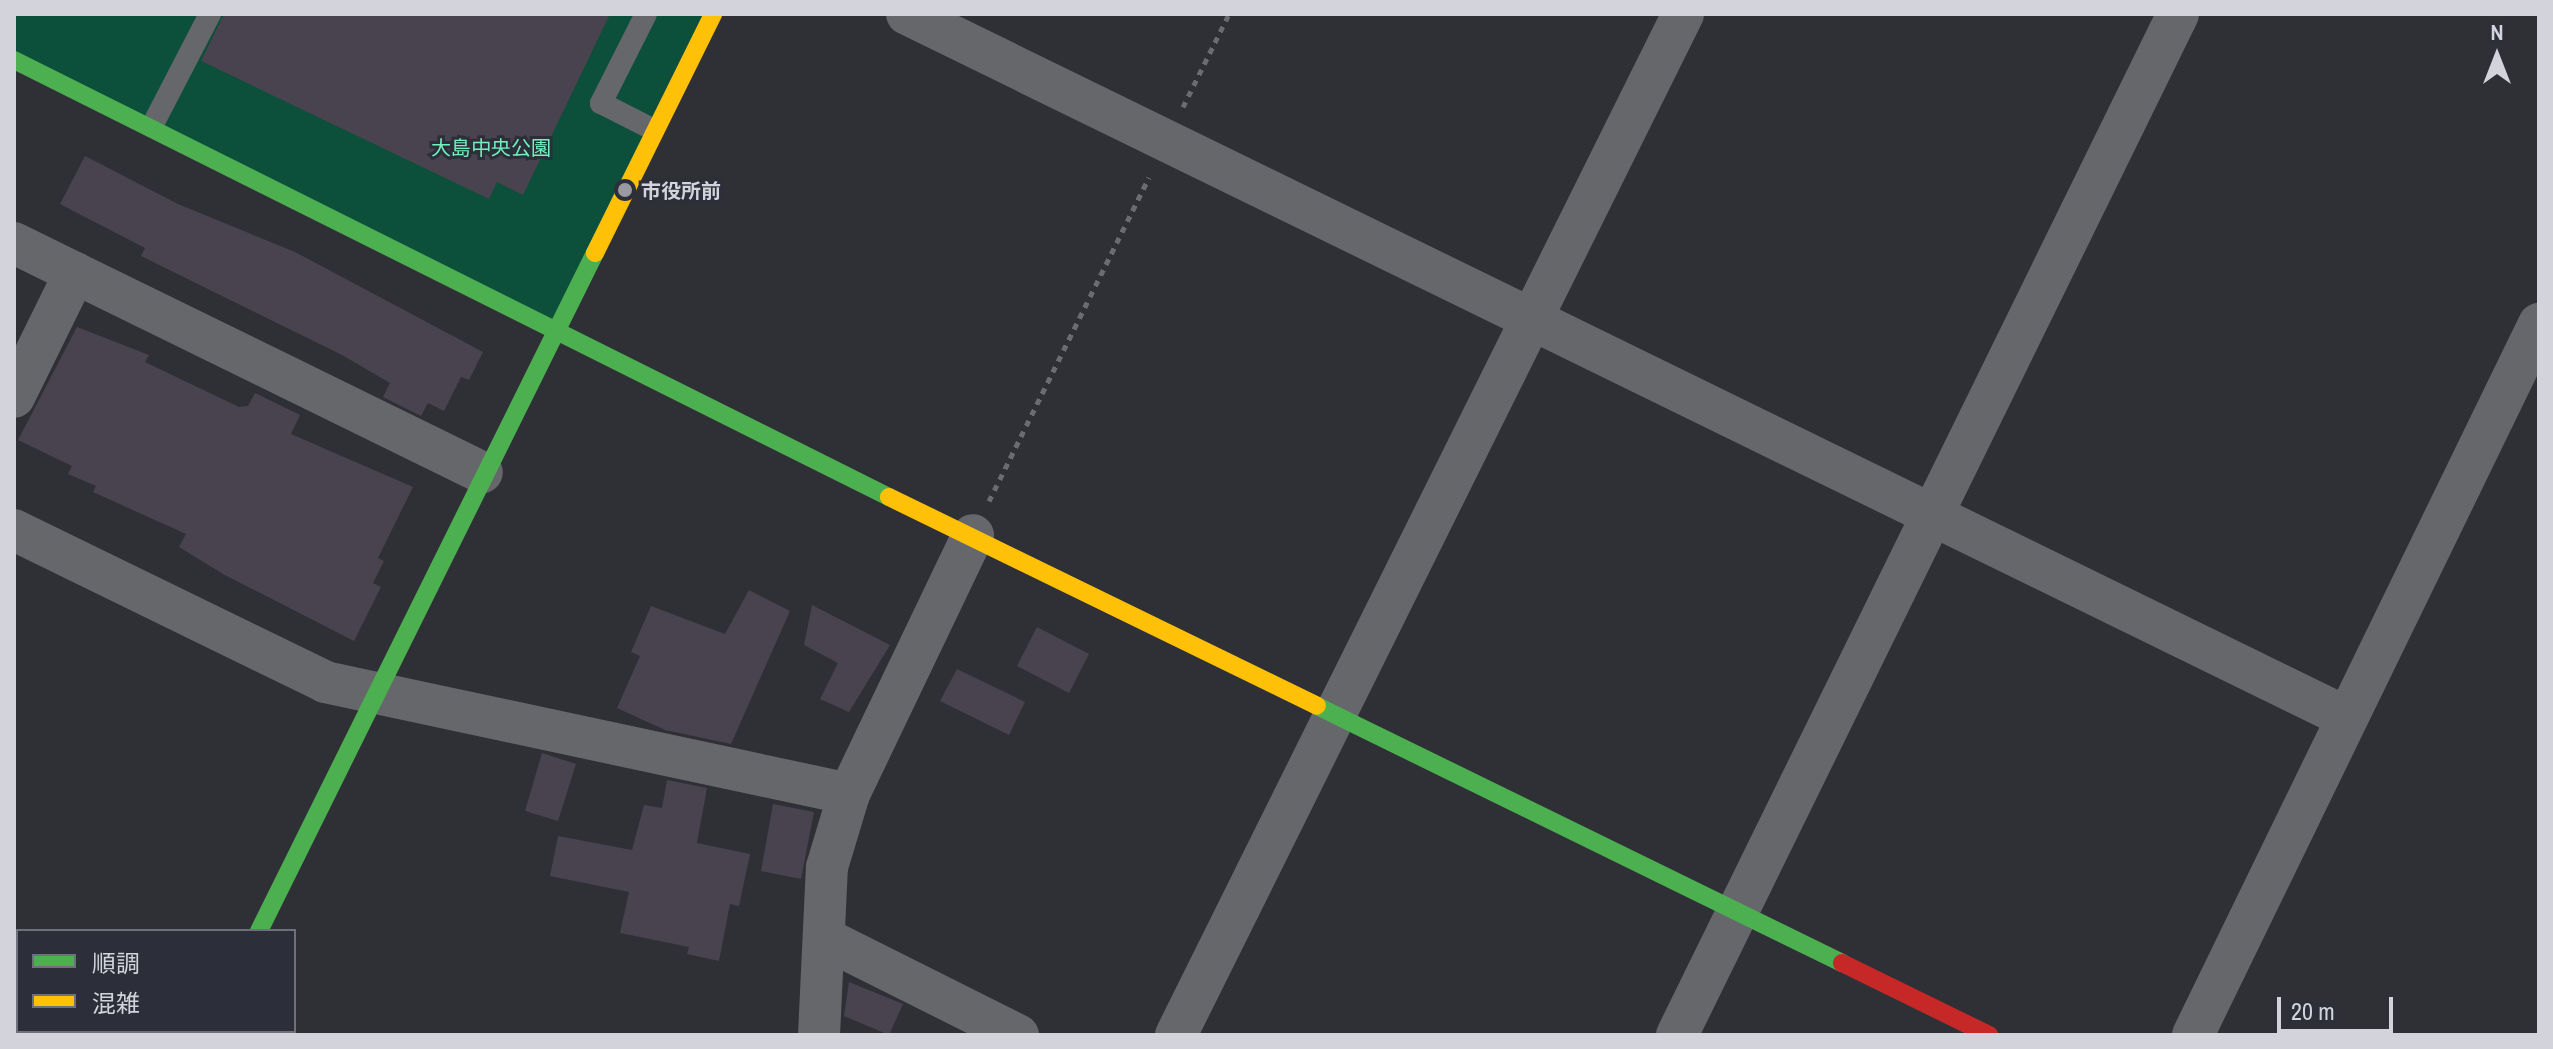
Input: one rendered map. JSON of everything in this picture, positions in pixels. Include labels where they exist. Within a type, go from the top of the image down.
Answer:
[{"type":"street","points":[[260,929],[482,472],[556,334],[713,14]]},
{"type":"street","points":[[907,14],[1165,143],[1534,318],[2346,717]]},
{"type":"street","points":[[1176,1035],[1339,715],[1683,14]]},
{"type":"street","points":[[1677,1035],[2178,14]]},
{"type":"street","points":[[14,60],[152,126],[556,334],[973,535],[1989,1035]]},
{"type":"street","points":[[14,243],[482,472]]},
{"type":"street","points":[[14,397],[75,273]]},
{"type":"street","points":[[2193,1035],[2539,324]]},
{"type":"street","points":[[14,530],[325,682],[374,696],[849,794]]},
{"type":"street","points":[[819,1035],[827,867],[849,794],[973,535]]},
{"type":"street","points":[[824,938],[1018,1035]]},
{"type":"lane","points":[[152,126],[210,14]]},
{"type":"lane","points":[[646,14],[601,103],[654,130]]},
{"type":"path","points":[[973,535],[1229,14]]},
{"type":"green space","name":"大島中央公園","points":[[14,14],[706,14],[553,325],[14,59]]},
{"type":"building","points":[[224,14],[610,14],[523,195],[497,182],[489,199],[201,61]]},
{"type":"building","points":[[85,156],[178,204],[295,252],[483,352],[469,380],[461,377],[444,411],[428,403],[421,416],[383,397],[390,383],[342,355],[141,256],[145,248],[60,204]]},
{"type":"building","points":[[77,327],[149,355],[145,362],[239,407],[248,406],[255,393],[300,415],[291,434],[413,487],[378,558],[384,561],[373,583],[381,587],[354,641],[223,574],[179,547],[186,534],[93,492],[96,486],[68,474],[72,466],[18,440]]},
{"type":"building","points":[[749,590],[790,611],[731,744],[665,730],[617,708],[640,656],[631,652],[651,606],[725,634]]},
{"type":"building","points":[[812,605],[890,645],[849,712],[820,699],[838,663],[804,645]]},
{"type":"building","points":[[1037,627],[1089,654],[1069,693],[1017,666]]},
{"type":"building","points":[[957,669],[1025,702],[1009,735],[940,701]]},
{"type":"building","points":[[542,753],[576,764],[558,821],[525,811]]},
{"type":"building","points":[[667,780],[707,788],[697,843],[750,854],[739,906],[730,904],[719,961],[687,954],[689,947],[620,933],[629,892],[550,876],[558,836],[632,850],[644,805],[662,808]]},
{"type":"building","points":[[773,804],[814,812],[801,879],[761,871]]},
{"type":"building","points":[[849,982],[903,1004],[889,1035],[844,1016]]},
{"type":"traffic: fast","points":[[14,60],[889,497]]},
{"type":"traffic: fast","points":[[260,929],[595,253]]},
{"type":"traffic: fast","points":[[1317,706],[1842,963]]},
{"type":"traffic: slow","points":[[595,253],[713,14]]},
{"type":"traffic: slow","points":[[889,497],[1317,706]]},
{"type":"traffic: jam","points":[[1842,963],[1989,1035]]},
{"type":"place","name":"市役所前","points":[[625,190]]}]
